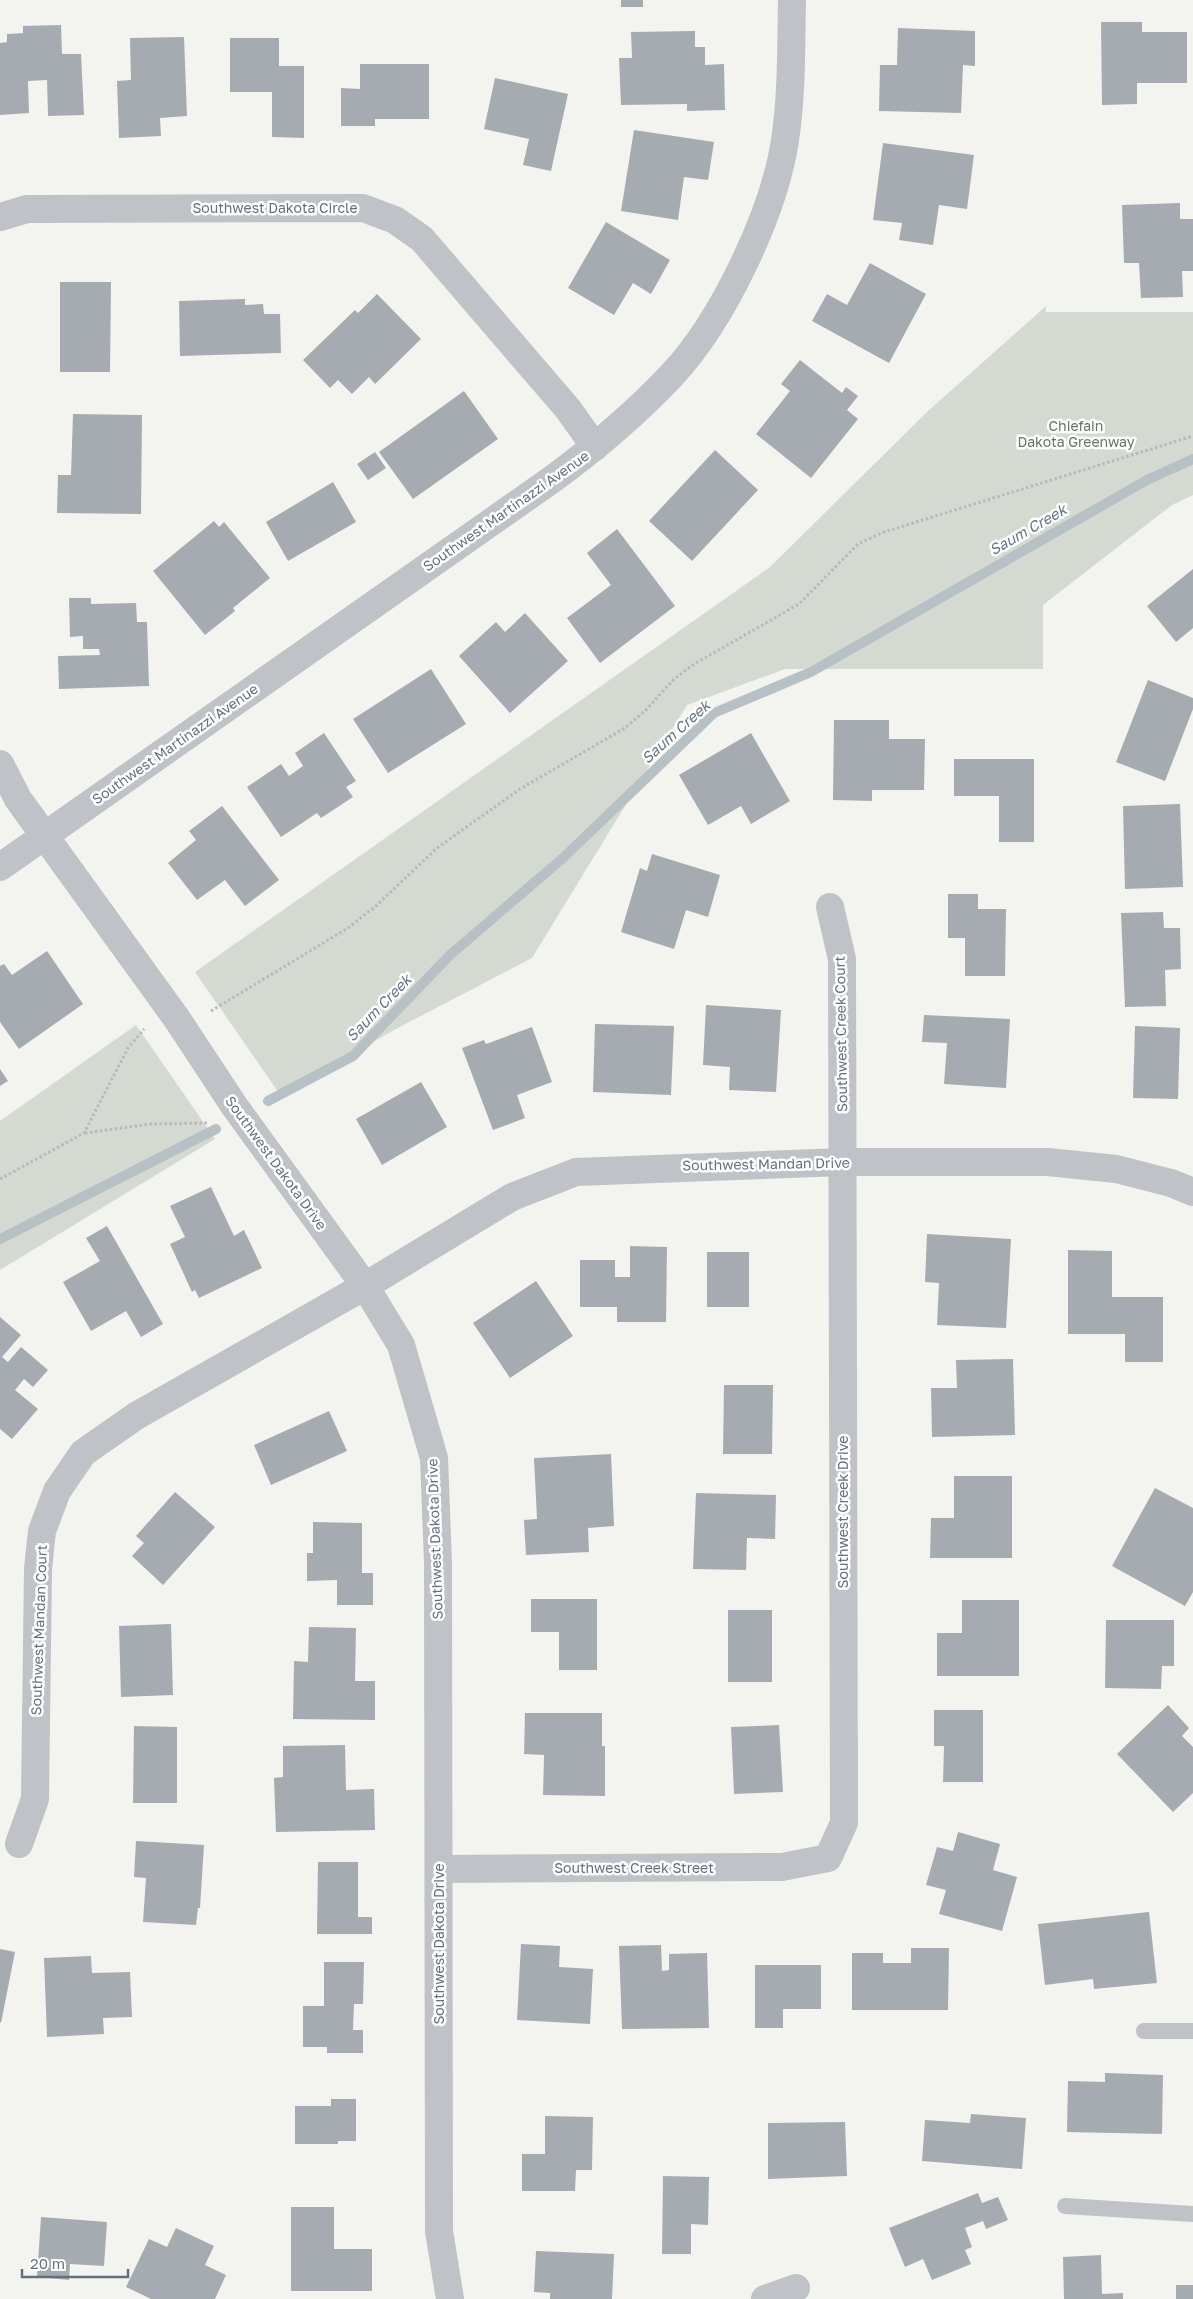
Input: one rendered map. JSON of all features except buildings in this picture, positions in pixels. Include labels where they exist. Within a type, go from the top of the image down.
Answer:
[{"type":"street","name":"Southwest Martinazzi Avenue","points":[[0,867],[595,447],[672,375],[702,336],[728,293],[754,244],[774,188],[785,142],[790,96],[792,0]]},
{"type":"street","name":"Southwest Dakota Circle","points":[[0,217],[27,209],[363,208],[395,220],[422,239],[568,409],[595,447]]},
{"type":"street","points":[[0,764],[18,798],[44,836]]},
{"type":"street","name":"Southwest Dakota Drive","points":[[44,836],[177,1019],[235,1107],[365,1286],[401,1345],[434,1458],[438,1563],[439,2231],[450,2299]]},
{"type":"street","name":"Southwest Creek Court","points":[[830,907],[842,959],[842,1162]]},
{"type":"street","name":"Southwest Mandan Drive","points":[[365,1286],[512,1197],[576,1172],[842,1162],[1048,1162],[1116,1169],[1171,1183],[1193,1192]]},
{"type":"street","name":"Southwest Creek Drive","points":[[828,1858],[844,1823],[842,1162]]},
{"type":"street","name":"Southwest Mandan Court","points":[[19,1844],[35,1799],[38,1569],[42,1531],[57,1490],[83,1453],[136,1416],[365,1286]]},
{"type":"street","name":"Southwest Creek Street","points":[[439,1869],[782,1866],[828,1858]]},
{"type":"street","points":[[766,2299],[796,2288]]},
{"type":"lane","points":[[1144,2031],[1193,2031]]},
{"type":"lane","points":[[1065,2206],[1193,2214]]},
{"type":"path","points":[[206,1014],[252,984],[348,928],[378,905],[437,848],[520,789],[625,728],[646,710],[673,680],[690,666],[799,604],[858,544],[884,532],[1193,436]]},
{"type":"path","points":[[84,1133],[128,1048],[148,1024]]},
{"type":"path","points":[[0,1179],[84,1133],[151,1124],[206,1123],[235,1107]]},
{"type":"green space","name":"Chiefain Dakota Greenway","points":[[1046,306],[1046,312],[1193,312],[1193,495],[1172,505],[1043,605],[1043,669],[785,669],[687,705],[532,958],[394,1030],[281,1096],[195,972],[770,567],[928,411]]},
{"type":"green space","points":[[136,1025],[215,1139],[0,1270],[0,1121]]},
{"type":"waterway","name":"Saum Creek","points":[[268,1101],[353,1056],[450,955],[563,858],[714,713],[811,672],[1147,480],[1193,459]]},
{"type":"waterway","name":"Saum Creek","points":[[0,1239],[216,1129]]}]
